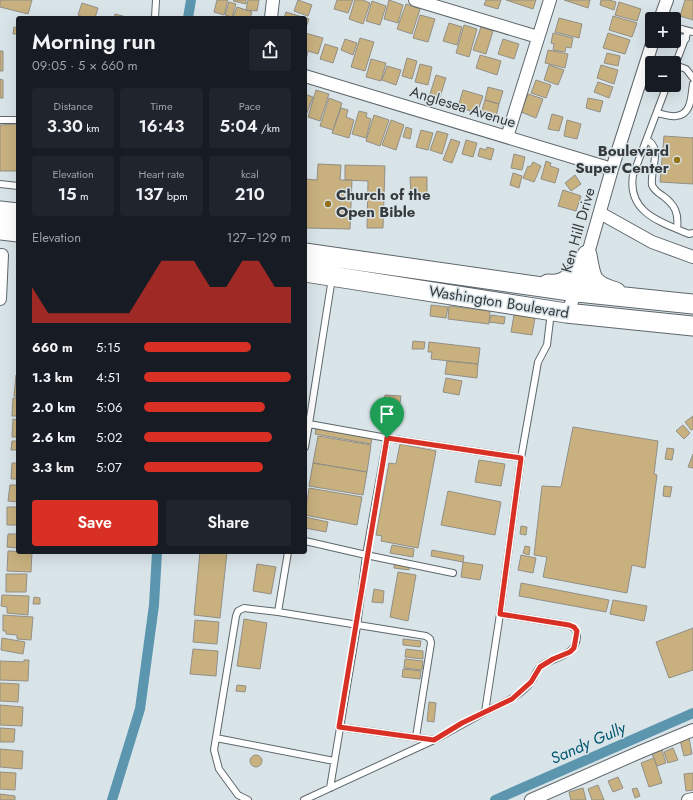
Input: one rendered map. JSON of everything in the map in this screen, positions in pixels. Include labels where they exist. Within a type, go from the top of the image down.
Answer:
[{"type":"highway","points":[[0,211],[16,213]]},
{"type":"highway","points":[[0,230],[16,232]]},
{"type":"highway","name":"Washington Boulevard","points":[[307,252],[577,292],[693,304]]},
{"type":"highway","points":[[519,283],[535,282],[551,285],[560,284],[567,281],[575,273],[587,255]]},
{"type":"highway","points":[[587,255],[590,271],[598,286],[633,298]]},
{"type":"highway","name":"Washington Boulevard","points":[[307,272],[559,312],[693,326]]},
{"type":"street","points":[[271,16],[273,0]]},
{"type":"street","points":[[415,0],[538,38]]},
{"type":"street","points":[[507,137],[550,0]]},
{"type":"street","points":[[662,12],[666,0]]},
{"type":"street","name":"Ken Hill Drive","points":[[559,312],[577,292],[612,169],[651,48]]},
{"type":"street","name":"Anglesea Avenue","points":[[307,77],[612,169]]},
{"type":"street","points":[[600,213],[652,242],[693,257]]},
{"type":"street","points":[[0,299],[2,256]]},
{"type":"street","points":[[531,800],[693,730]]},
{"type":"street","points":[[688,800],[693,799]]},
{"type":"lane","points":[[155,16],[156,0]]},
{"type":"lane","points":[[678,56],[691,32],[681,29]]},
{"type":"lane","points":[[681,37],[686,39]]},
{"type":"lane","points":[[681,68],[686,69],[693,78]]},
{"type":"lane","points":[[657,113],[676,116],[684,113],[690,107],[693,84]]},
{"type":"lane","points":[[664,92],[633,175],[633,194],[642,209],[650,216],[689,234],[693,233]]},
{"type":"lane","points":[[0,120],[16,120]]},
{"type":"lane","points":[[647,140],[651,142],[655,150],[652,185],[676,209],[678,220],[677,229]]},
{"type":"lane","points":[[0,184],[16,186]]},
{"type":"lane","points":[[332,276],[307,424],[387,438],[521,458]]},
{"type":"lane","points":[[484,712],[500,614],[521,458],[538,362],[547,345],[559,312]]},
{"type":"lane","points":[[330,788],[357,626],[366,555],[387,438]]},
{"type":"lane","points":[[307,541],[453,573]]},
{"type":"lane","points":[[278,612],[288,554]]},
{"type":"lane","points":[[248,800],[238,795],[219,770],[214,750],[236,616],[238,611],[244,608],[278,612],[426,636],[430,639],[431,643],[416,736]]},
{"type":"lane","points":[[304,800],[434,740],[484,712],[512,699],[531,682],[540,667],[553,659],[570,652],[574,648],[577,639],[577,631],[574,627],[500,614]]},
{"type":"lane","points":[[339,727],[416,736],[434,740]]},
{"type":"lane","points":[[216,738],[334,761]]},
{"type":"building","points":[[0,0],[32,0],[28,14],[0,7]]},
{"type":"building","points":[[217,0],[228,0],[224,15],[214,12]]},
{"type":"building","points":[[246,0],[246,4],[233,1]]},
{"type":"building","points":[[248,0],[259,0],[257,11],[246,10]]},
{"type":"building","points":[[298,0],[312,5],[308,16],[294,11]]},
{"type":"building","points":[[337,0],[353,0],[348,13],[334,9]]},
{"type":"building","points":[[355,0],[363,0],[370,3],[363,24],[349,19]]},
{"type":"building","points":[[389,0],[403,5],[398,23],[384,19]]},
{"type":"building","points":[[486,0],[501,0],[498,9],[484,5]]},
{"type":"building","points":[[506,0],[536,0],[533,9]]},
{"type":"building","points":[[564,0],[590,0],[588,8]]},
{"type":"building","points":[[601,0],[616,2],[614,10],[600,5]]},
{"type":"building","points":[[685,0],[693,0],[693,20],[681,16]]},
{"type":"building","points":[[372,1],[386,6],[380,25],[366,21]]},
{"type":"building","points":[[229,2],[236,4],[232,16],[225,15]]},
{"type":"building","points":[[619,2],[641,9],[637,21],[615,15]]},
{"type":"building","points":[[82,3],[98,8],[96,16],[78,15]]},
{"type":"building","points":[[406,4],[420,9],[412,34],[397,29]]},
{"type":"building","points":[[237,7],[252,12],[251,16],[233,16]]},
{"type":"building","points":[[286,12],[299,16],[285,16]]},
{"type":"building","points":[[420,15],[435,19],[428,42],[413,38]]},
{"type":"building","points":[[613,16],[637,23],[632,37],[609,30]]},
{"type":"building","points":[[559,18],[582,24],[579,38],[555,32]]},
{"type":"building","points":[[449,23],[462,27],[457,45],[443,41]]},
{"type":"building","points":[[464,25],[477,29],[469,57],[456,53]]},
{"type":"building","points":[[14,27],[16,28],[16,34],[13,34]]},
{"type":"building","points":[[481,27],[493,31],[486,54],[473,50]]},
{"type":"building","points":[[553,33],[573,38],[571,48],[566,47],[565,52],[553,50],[554,44],[551,43]]},
{"type":"building","points":[[608,33],[630,40],[625,54],[603,48]]},
{"type":"building","points":[[307,34],[323,38],[318,54],[308,51],[307,56]]},
{"type":"building","points":[[360,38],[374,42],[365,71],[351,67]]},
{"type":"building","points":[[345,39],[357,43],[353,55],[341,50]]},
{"type":"building","points":[[503,39],[519,44],[514,59],[498,54]]},
{"type":"building","points":[[325,44],[338,48],[333,63],[320,59]]},
{"type":"building","points":[[548,50],[568,54],[565,68],[545,63]]},
{"type":"building","points":[[0,51],[3,51],[3,71],[0,71]]},
{"type":"building","points":[[607,53],[620,56],[618,66],[604,63]]},
{"type":"building","points":[[480,55],[501,61],[497,75],[476,68]]},
{"type":"building","points":[[407,58],[417,61],[412,79],[402,76]]},
{"type":"building","points":[[371,59],[386,63],[381,81],[366,77]]},
{"type":"building","points":[[420,64],[432,67],[428,85],[415,82]]},
{"type":"building","points":[[549,65],[564,70],[558,85],[544,80]]},
{"type":"building","points":[[601,65],[618,70],[614,84],[597,78]]},
{"type":"building","points":[[387,66],[401,70],[396,85],[382,80]]},
{"type":"building","points":[[436,75],[446,78],[440,97],[430,94]]},
{"type":"building","points":[[0,79],[3,80],[3,98],[0,98]]},
{"type":"building","points":[[536,80],[551,85],[546,98],[531,93]]},
{"type":"building","points":[[598,82],[613,87],[609,98],[594,92]]},
{"type":"building","points":[[488,87],[503,91],[499,104],[485,100]]},
{"type":"building","points":[[316,90],[329,94],[320,121],[308,117]]},
{"type":"building","points":[[463,90],[483,96],[477,113],[458,107]]},
{"type":"building","points":[[528,94],[543,99],[536,118],[521,112]]},
{"type":"building","points":[[307,95],[313,97],[307,113]]},
{"type":"building","points":[[329,98],[342,103],[333,130],[320,126]]},
{"type":"building","points":[[588,98],[603,101],[600,112],[586,108]]},
{"type":"building","points":[[485,100],[499,104],[496,117],[481,113]]},
{"type":"building","points":[[341,108],[348,110],[346,117],[354,120],[349,138],[332,133]]},
{"type":"building","points":[[359,111],[367,113],[366,117],[371,119],[366,138],[352,134]]},
{"type":"building","points":[[552,114],[563,117],[559,131],[548,129]]},
{"type":"building","points":[[374,115],[389,120],[380,146],[366,141]]},
{"type":"building","points":[[391,120],[404,125],[396,150],[382,145]]},
{"type":"building","points":[[567,120],[581,124],[577,139],[564,136]]},
{"type":"building","points":[[16,124],[16,171],[0,171],[0,125]]},
{"type":"building","points":[[406,127],[412,129],[410,139],[403,137]]},
{"type":"building","points":[[421,130],[433,133],[428,150],[416,147]]},
{"type":"building","points":[[437,131],[448,134],[442,154],[430,150]]},
{"type":"building","name":"Boulevard Super Center","points":[[664,136],[693,138],[693,184],[660,182]]},
{"type":"building","points":[[451,139],[460,142],[452,163],[443,160]]},
{"type":"building","points":[[466,140],[477,143],[473,157],[462,154]]},
{"type":"building","points":[[487,147],[494,149],[491,160],[478,156],[480,148],[486,150]]},
{"type":"building","points":[[514,154],[525,157],[522,170],[511,168]]},
{"type":"building","points":[[546,161],[551,163],[550,166],[559,169],[555,183],[541,179]]},
{"type":"building","points":[[533,162],[541,166],[534,182],[523,178],[528,166],[530,167]]},
{"type":"building","name":"Church of the Open Bible","points":[[318,164],[341,165],[340,180],[352,180],[350,229],[307,228],[307,179],[317,180]]},
{"type":"building","points":[[345,165],[385,166],[383,228],[367,228],[368,181],[345,180]]},
{"type":"building","points":[[513,173],[522,176],[519,188],[510,185]]},
{"type":"building","points":[[575,175],[581,184],[571,191],[565,183]]},
{"type":"building","points":[[410,177],[427,177],[427,195],[411,196]]},
{"type":"building","points":[[563,190],[581,196],[576,211],[558,206]]},
{"type":"building","points":[[431,305],[448,307],[446,318],[430,316]]},
{"type":"building","points":[[449,306],[490,311],[489,324],[448,319]]},
{"type":"building","points":[[491,315],[505,317],[504,324],[489,322]]},
{"type":"building","points":[[514,315],[535,318],[532,335],[511,332]]},
{"type":"building","points":[[413,341],[425,342],[424,349],[412,349]]},
{"type":"building","points":[[429,342],[480,348],[478,364],[431,359],[432,352],[428,352]]},
{"type":"building","points":[[447,361],[478,364],[477,378],[445,374]]},
{"type":"building","points":[[16,375],[16,396],[14,396]]},
{"type":"building","points":[[446,378],[462,381],[459,395],[443,392]]},
{"type":"building","points":[[385,395],[401,396],[400,403],[384,402]]},
{"type":"building","points":[[13,398],[16,398],[16,416],[12,416]]},
{"type":"building","points":[[693,416],[693,429],[691,430],[685,422]]},
{"type":"building","points":[[13,419],[16,420],[16,437],[12,437]]},
{"type":"building","points":[[683,425],[690,433],[684,439],[676,431]]},
{"type":"building","points":[[573,427],[658,441],[654,474],[657,475],[645,568],[632,565],[627,593],[543,577],[547,557],[534,555],[542,486],[561,487]]},
{"type":"building","points":[[316,428],[372,438],[371,444],[315,434]]},
{"type":"building","points":[[318,436],[371,445],[367,472],[313,463]]},
{"type":"building","points":[[12,441],[16,441],[16,450],[11,450]]},
{"type":"building","points":[[400,444],[436,451],[418,548],[381,541],[382,536],[376,535],[389,463],[396,464]]},
{"type":"building","points":[[667,448],[674,449],[672,460],[665,459]]},
{"type":"building","points":[[693,454],[693,468],[688,467]]},
{"type":"building","points":[[479,460],[505,464],[501,486],[475,482]]},
{"type":"building","points":[[12,463],[16,463],[16,479],[11,479]]},
{"type":"building","points":[[313,463],[367,472],[363,495],[309,486]]},
{"type":"building","points":[[10,485],[16,485],[16,502],[8,501]]},
{"type":"building","points":[[664,486],[672,487],[670,497],[663,496]]},
{"type":"building","points":[[309,488],[362,497],[357,525],[307,515]]},
{"type":"building","points":[[448,491],[501,502],[495,535],[441,525]]},
{"type":"building","points":[[7,507],[16,507],[16,525],[7,525]]},
{"type":"building","points":[[307,517],[328,522],[326,532],[307,528]]},
{"type":"building","points":[[521,526],[527,527],[526,535],[520,534]]},
{"type":"building","points":[[8,534],[16,534],[16,548],[7,547]]},
{"type":"building","points":[[392,545],[414,549],[413,557],[390,553]]},
{"type":"building","points":[[525,546],[530,547],[529,555],[523,553]]},
{"type":"building","points":[[432,550],[464,556],[463,562],[431,556]]},
{"type":"building","points":[[8,551],[16,551],[16,554],[32,554],[31,572],[7,571]]},
{"type":"building","points":[[200,554],[227,554],[220,618],[194,615]]},
{"type":"building","points":[[521,555],[536,558],[533,573],[518,570]]},
{"type":"building","points":[[395,559],[411,561],[409,570],[394,568]]},
{"type":"building","points":[[463,562],[483,565],[480,580],[461,577]]},
{"type":"building","points":[[257,564],[276,567],[271,594],[253,591]]},
{"type":"building","points":[[398,572],[416,575],[408,621],[390,617]]},
{"type":"building","points":[[6,574],[27,574],[26,592],[6,592]]},
{"type":"building","points":[[521,583],[609,600],[606,612],[519,596]]},
{"type":"building","points":[[374,589],[384,591],[383,603],[372,602]]},
{"type":"building","points":[[2,595],[29,596],[28,615],[7,613],[7,607],[1,606]]},
{"type":"building","points":[[34,597],[40,598],[40,604],[33,604]]},
{"type":"building","points":[[613,600],[647,606],[644,621],[610,614]]},
{"type":"building","points":[[3,615],[33,617],[31,640],[17,639],[17,635],[6,634],[6,631],[3,631]]},
{"type":"building","points":[[244,619],[267,623],[260,669],[237,666]]},
{"type":"building","points":[[195,620],[219,622],[217,644],[193,642]]},
{"type":"building","points":[[693,628],[693,670],[669,678],[656,642]]},
{"type":"building","points":[[2,638],[25,642],[23,654],[1,650]]},
{"type":"building","points":[[403,639],[421,641],[420,647],[403,645]]},
{"type":"building","points":[[193,649],[218,651],[216,676],[190,674]]},
{"type":"building","points":[[406,649],[423,651],[423,659],[405,657]]},
{"type":"building","points":[[405,659],[423,661],[422,670],[404,668]]},
{"type":"building","points":[[24,660],[29,660],[28,681],[0,680],[0,661],[24,662]]},
{"type":"building","points":[[403,669],[421,671],[420,679],[402,677]]},
{"type":"building","points":[[0,683],[19,684],[18,702],[0,701]]},
{"type":"building","points":[[237,685],[246,686],[245,692],[236,691]]},
{"type":"building","points":[[429,702],[436,703],[434,722],[427,721]]},
{"type":"building","points":[[0,705],[23,707],[22,726],[0,725]]},
{"type":"building","points":[[0,728],[15,729],[14,742],[0,742]]},
{"type":"building","points":[[689,738],[692,754],[684,756],[680,740]]},
{"type":"building","points":[[673,748],[678,760],[668,763],[664,752]]},
{"type":"building","points":[[0,749],[23,751],[22,769],[0,767]]},
{"type":"building","points":[[662,750],[666,763],[657,766],[652,754]]},
{"type":"building","points":[[256,755],[260,757],[262,761],[260,765],[256,767],[252,765],[250,761],[252,757]]},
{"type":"building","points":[[654,758],[662,783],[649,787],[641,763]]},
{"type":"building","points":[[0,772],[16,773],[15,790],[0,789]]},
{"type":"building","points":[[693,773],[693,790],[686,791],[684,774]]},
{"type":"building","points":[[618,777],[623,788],[613,792],[608,781]]},
{"type":"building","points":[[598,785],[604,800],[592,800],[588,789]]},
{"type":"building","points":[[583,788],[586,800],[571,800],[569,792]]},
{"type":"building","points":[[637,788],[640,796],[635,798],[632,789]]},
{"type":"building","points":[[0,794],[15,796],[15,800],[0,800]]},
{"type":"waterway","points":[[188,16],[191,0]]},
{"type":"waterway","points":[[112,800],[140,709],[154,605],[157,554]]},
{"type":"waterway","name":"Sandy Gully","points":[[495,800],[693,713]]},
{"type":"place","name":"Boulevard Super Center","points":[[677,160]]},
{"type":"place","name":"Church of the Open Bible","points":[[328,204]]},
{"type":"route","points":[[387,438],[521,458],[500,614],[569,625],[574,627],[577,631],[577,639],[574,648],[570,652],[553,659],[540,667],[531,682],[512,699],[462,723],[434,740],[416,736],[339,727],[357,626],[366,555],[387,438]]}]
